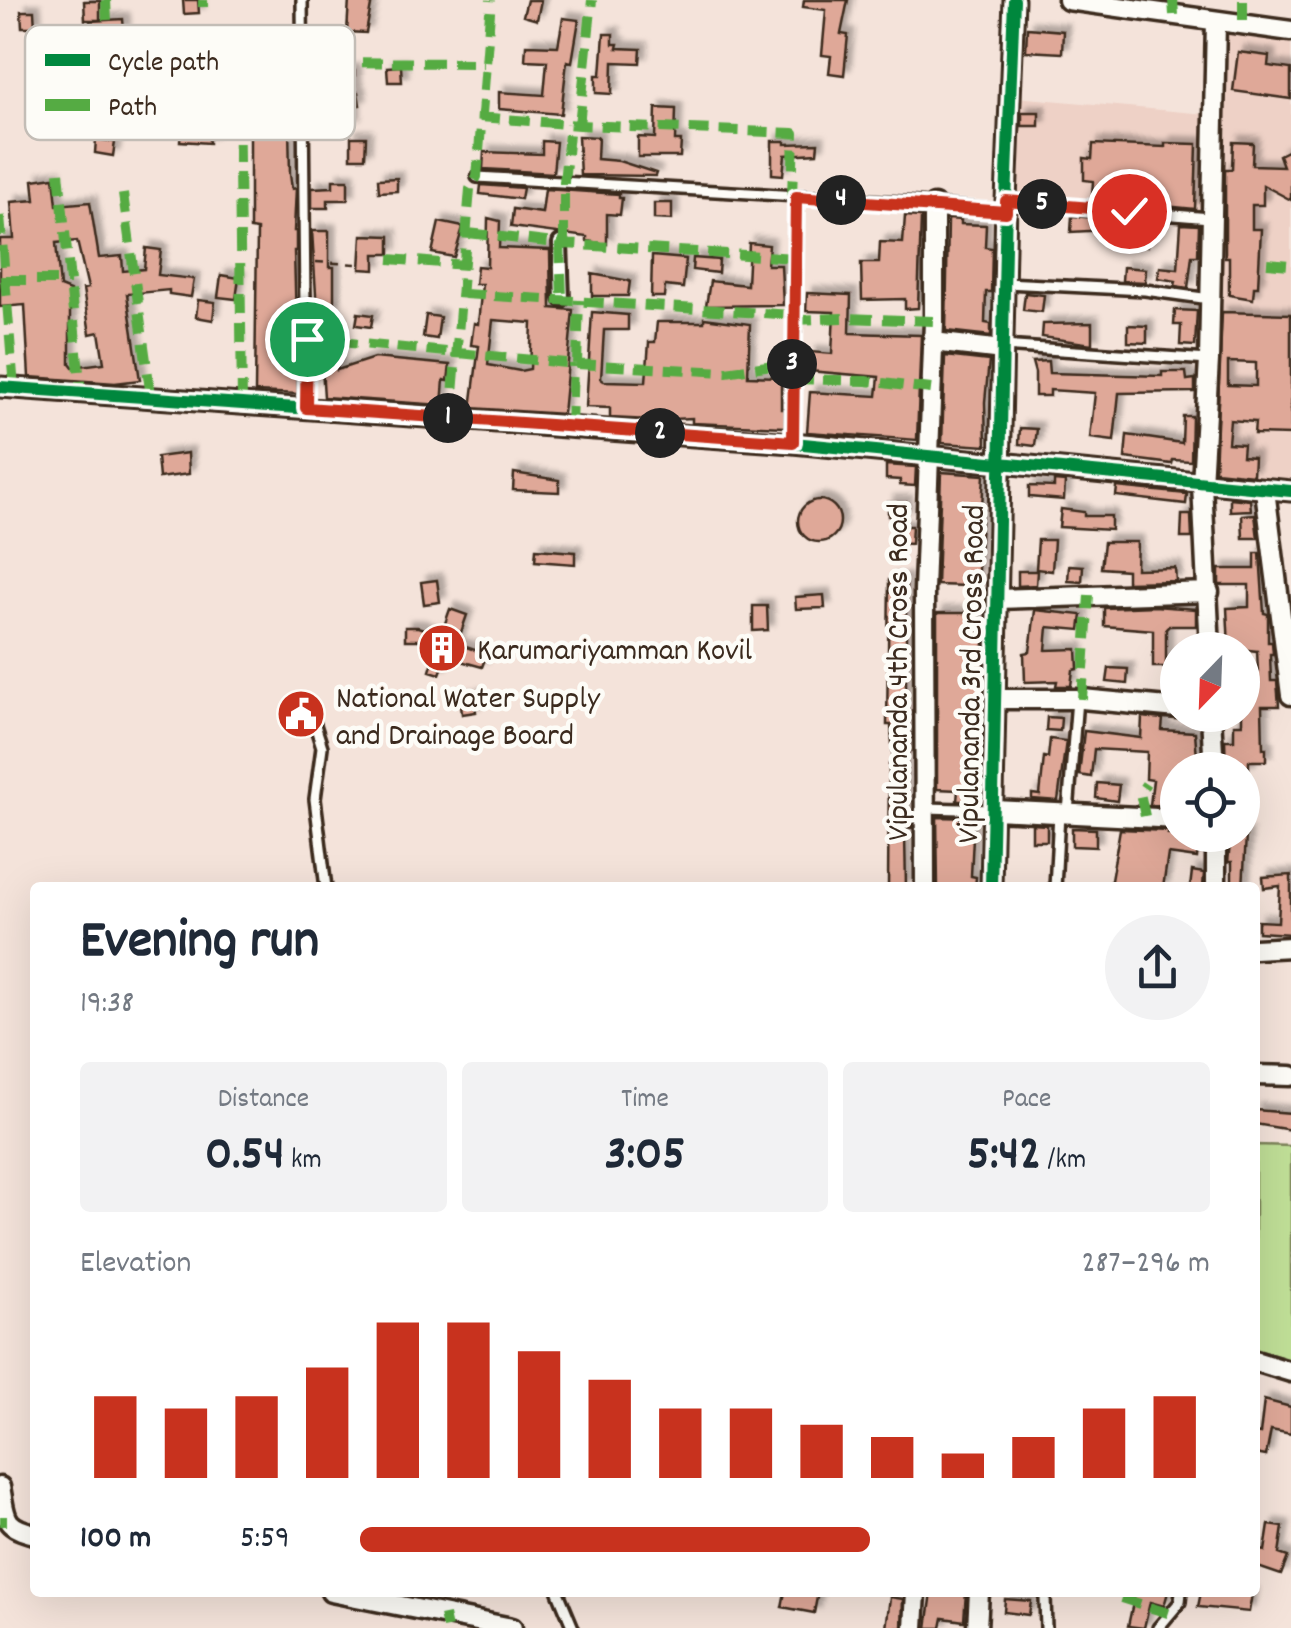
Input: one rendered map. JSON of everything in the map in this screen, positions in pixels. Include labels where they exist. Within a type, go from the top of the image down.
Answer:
[{"type":"street","name":"Vipulananda 3rd Cross Road","points":[[992,882],[1014,0]]},
{"type":"street","points":[[1068,0],[1291,31]]},
{"type":"street","points":[[1210,632],[1202,484],[1209,360],[1216,21]]},
{"type":"street","name":"Vipulananda 4th Cross Road","points":[[925,882],[924,590],[934,205]]},
{"type":"street","points":[[560,243],[562,298]]},
{"type":"street","points":[[933,342],[1003,348]]},
{"type":"street","points":[[0,387],[793,442],[1291,491]]},
{"type":"street","points":[[1265,490],[1291,695]]},
{"type":"street","points":[[998,599],[1209,592]]},
{"type":"street","points":[[996,698],[1077,699],[1160,706]]},
{"type":"street","points":[[994,810],[1160,818]]},
{"type":"street","points":[[1216,852],[1216,882]]},
{"type":"street","points":[[1260,949],[1291,946]]},
{"type":"street","points":[[1260,1075],[1291,1076]]},
{"type":"street","points":[[1260,1363],[1291,1372]]},
{"type":"street","points":[[0,1487],[4,1521],[14,1530],[30,1533]]},
{"type":"street","points":[[356,1597],[512,1628]]},
{"type":"street","points":[[914,1628],[916,1597]]},
{"type":"street","points":[[977,1628],[979,1597]]},
{"type":"lane","points":[[302,0],[302,25]]},
{"type":"lane","points":[[303,140],[306,408]]},
{"type":"lane","points":[[477,177],[1210,218]]},
{"type":"lane","points":[[793,442],[796,197]]},
{"type":"lane","points":[[1004,283],[1146,290],[1210,299]]},
{"type":"lane","points":[[1003,348],[1209,360]]},
{"type":"lane","points":[[1056,882],[1077,699]]},
{"type":"lane","points":[[309,706],[322,748],[315,799],[325,882]]},
{"type":"lane","points":[[926,808],[994,810]]},
{"type":"lane","points":[[560,1597],[573,1628]]},
{"type":"lane","points":[[1158,1628],[1181,1597]]},
{"type":"lane","points":[[1045,1598],[1046,1628]]},
{"type":"path","points":[[304,261],[356,264]]},
{"type":"shaded area","points":[[1225,31],[1291,39],[1291,484],[1206,478]]},
{"type":"shaded area","points":[[1016,97],[1206,114],[1204,212],[1006,197]]},
{"type":"green space","points":[[1260,1145],[1291,1146],[1291,1360],[1260,1351]]},
{"type":"building","points":[[183,0],[198,0],[199,13],[184,14]]},
{"type":"building","points":[[349,0],[372,0],[366,33],[355,32],[355,25],[347,25]]},
{"type":"building","points":[[527,0],[541,0],[537,20],[523,16]]},
{"type":"building","points":[[804,0],[848,0],[841,34],[848,35],[844,75],[829,73],[831,56],[822,55],[826,10],[803,7]]},
{"type":"building","points":[[84,1],[100,1],[100,20],[85,20]]},
{"type":"building","points":[[21,11],[34,11],[35,25],[22,27]]},
{"type":"building","points":[[563,18],[579,20],[572,62],[567,61],[561,114],[499,109],[499,92],[544,95],[547,61],[525,60],[526,45],[558,46]]},
{"type":"building","points":[[123,19],[124,25],[90,25],[90,21]]},
{"type":"building","points":[[1027,28],[1063,31],[1062,53],[1026,51]]},
{"type":"building","points":[[604,34],[613,34],[617,48],[641,49],[640,63],[613,62],[612,94],[596,93]]},
{"type":"building","points":[[1238,52],[1269,56],[1268,66],[1291,69],[1291,99],[1233,91]]},
{"type":"building","points":[[401,66],[402,82],[388,82],[387,67]]},
{"type":"building","points":[[656,108],[676,109],[675,141],[681,141],[680,157],[638,157],[638,137],[655,138]]},
{"type":"building","points":[[1022,112],[1039,112],[1039,126],[1022,126]]},
{"type":"building","points":[[578,136],[598,137],[597,159],[619,161],[656,173],[655,176],[580,175]]},
{"type":"building","points":[[366,137],[365,158],[351,158],[351,140]]},
{"type":"building","points":[[96,140],[115,142],[113,156],[95,153]]},
{"type":"building","points":[[250,140],[289,140],[292,189],[296,188],[298,394],[255,392],[257,230],[250,229]]},
{"type":"building","points":[[542,141],[556,142],[553,173],[483,169],[484,152],[542,154]]},
{"type":"building","points":[[772,141],[818,143],[817,153],[785,155],[783,175],[772,174]]},
{"type":"building","points":[[1233,142],[1253,143],[1252,165],[1283,166],[1279,155],[1291,149],[1291,200],[1263,185],[1263,205],[1252,205],[1252,229],[1261,229],[1258,287],[1254,287],[1253,299],[1229,295],[1225,169],[1232,169]]},
{"type":"building","points":[[1165,143],[1197,144],[1195,209],[1164,206],[1164,200],[1092,197],[1093,181],[1084,180],[1084,158],[1092,159],[1093,144],[1165,147]]},
{"type":"building","points":[[54,177],[57,205],[90,202],[99,258],[122,256],[123,271],[144,269],[146,248],[161,250],[158,275],[194,279],[191,297],[169,294],[169,290],[127,294],[140,380],[115,383],[29,377],[25,305],[0,307],[0,239],[14,239],[11,202],[35,200],[33,180]],"holes":[[[77,241],[88,288],[83,289],[90,334],[99,332],[104,363],[73,367],[70,291],[60,287],[56,243]]]},
{"type":"building","points":[[397,178],[397,191],[379,192],[378,179]]},
{"type":"building","points":[[333,180],[348,180],[348,200],[328,200],[328,208],[312,208],[312,188],[333,187]]},
{"type":"building","points":[[481,185],[523,188],[521,199],[480,194]]},
{"type":"building","points":[[545,189],[619,194],[620,215],[607,214],[607,244],[587,241],[587,237],[511,227],[513,209],[542,213]]},
{"type":"building","points":[[654,203],[672,203],[672,220],[654,219]]},
{"type":"building","points":[[905,216],[921,217],[918,308],[905,309],[905,299],[862,300],[861,263],[879,263],[880,242],[903,243]]},
{"type":"building","points":[[1072,216],[1108,219],[1107,230],[1071,232]]},
{"type":"building","points":[[488,218],[500,221],[499,248],[550,250],[551,308],[573,310],[563,414],[471,408],[479,346],[471,345],[474,323],[478,324],[482,284],[475,284],[477,266],[487,267]],"holes":[[[493,320],[532,323],[530,369],[488,365]]]},
{"type":"building","points":[[948,219],[986,225],[985,247],[992,248],[991,292],[986,292],[985,323],[991,324],[991,336],[946,331]]},
{"type":"building","points":[[439,222],[463,227],[454,257],[432,253]]},
{"type":"building","points":[[1181,224],[1199,225],[1198,256],[1192,256],[1188,288],[1158,278],[1160,267],[1178,269]]},
{"type":"building","points":[[312,231],[329,231],[334,310],[317,310]]},
{"type":"building","points":[[1132,231],[1148,233],[1147,246],[1131,244]]},
{"type":"building","points":[[362,235],[390,236],[390,254],[375,254],[375,270],[360,269]]},
{"type":"building","points":[[749,243],[769,245],[767,265],[781,265],[783,305],[706,306],[710,281],[747,285]]},
{"type":"building","points":[[652,256],[686,259],[683,288],[665,286],[664,297],[651,297]]},
{"type":"building","points":[[693,258],[719,260],[718,273],[692,270]]},
{"type":"building","points":[[1123,267],[1146,269],[1145,282],[1122,281]]},
{"type":"building","points":[[592,274],[630,281],[628,296],[592,296]]},
{"type":"building","points":[[221,275],[239,278],[236,299],[218,297]]},
{"type":"building","points":[[807,293],[851,295],[850,333],[921,335],[917,440],[807,432],[810,392],[877,396],[879,377],[809,371],[811,352],[832,354],[834,312],[806,311]]},
{"type":"building","points":[[1025,293],[1044,295],[1042,312],[1023,310]]},
{"type":"building","points":[[198,300],[215,302],[213,320],[196,317]]},
{"type":"building","points":[[1175,310],[1197,311],[1195,346],[1180,345],[1181,325],[1174,325]]},
{"type":"building","points":[[592,312],[628,315],[628,330],[604,330],[604,381],[646,382],[649,342],[655,342],[657,322],[704,322],[704,318],[750,324],[748,376],[781,377],[785,427],[692,423],[692,418],[610,418],[610,408],[586,407]]},
{"type":"building","points":[[1222,312],[1291,314],[1291,435],[1254,434],[1255,422],[1230,420],[1228,443],[1243,444],[1242,456],[1254,457],[1253,475],[1215,471]],"holes":[[[1228,362],[1256,363],[1256,386],[1228,385]]]},
{"type":"building","points":[[358,313],[373,315],[371,327],[356,325]]},
{"type":"building","points":[[426,315],[440,317],[437,339],[423,337]]},
{"type":"building","points":[[1092,323],[1092,344],[1042,337],[1043,324]]},
{"type":"building","points":[[1128,325],[1147,326],[1147,343],[1128,342]]},
{"type":"building","points":[[321,352],[337,352],[337,370],[374,358],[450,365],[442,405],[324,397]]},
{"type":"building","points":[[945,356],[989,361],[986,446],[942,443]]},
{"type":"building","points":[[1048,361],[1049,373],[1162,376],[1162,372],[1186,372],[1187,380],[1195,379],[1195,392],[1119,393],[1114,441],[1090,438],[1095,393],[1050,390],[1050,396],[1035,396],[1032,362]]},
{"type":"building","points":[[1183,416],[1192,416],[1191,461],[1173,460],[1172,464],[1125,458],[1127,435],[1182,443]]},
{"type":"building","points":[[1020,428],[1037,429],[1035,446],[1019,444]]},
{"type":"building","points":[[188,453],[189,474],[159,478],[157,457]]},
{"type":"building","points":[[886,465],[916,467],[915,486],[886,479]]},
{"type":"building","points":[[941,472],[984,475],[976,601],[981,601],[979,636],[984,642],[982,717],[978,718],[975,745],[974,777],[978,777],[974,801],[957,801],[958,790],[937,789],[937,613],[966,613],[967,586],[937,585]]},
{"type":"building","points":[[514,473],[559,480],[559,492],[513,490]]},
{"type":"building","points":[[1054,481],[1065,482],[1064,500],[1029,497],[1029,486],[1054,487]]},
{"type":"building","points":[[1117,487],[1187,494],[1186,504],[1116,496]]},
{"type":"building","points":[[1230,498],[1250,500],[1251,510],[1230,511]]},
{"type":"building","points":[[819,500],[834,506],[840,521],[834,536],[819,542],[804,536],[798,521],[804,506]]},
{"type":"building","points":[[888,502],[906,502],[906,516],[888,516]]},
{"type":"building","points":[[1061,509],[1084,512],[1084,516],[1111,516],[1111,530],[1059,527]]},
{"type":"building","points":[[1255,514],[1258,538],[1243,538],[1242,515]]},
{"type":"building","points":[[1182,515],[1191,515],[1192,538],[1181,538]]},
{"type":"building","points":[[896,526],[912,526],[911,544],[896,543]]},
{"type":"building","points":[[1038,540],[1054,540],[1052,571],[1036,569]]},
{"type":"building","points":[[1104,542],[1137,542],[1136,569],[1175,568],[1176,581],[1127,582],[1127,570],[1101,568]]},
{"type":"building","points":[[536,549],[575,552],[575,564],[535,561]]},
{"type":"building","points":[[1255,553],[1260,553],[1264,613],[1268,614],[1268,642],[1272,642],[1271,681],[1277,681],[1279,706],[1262,706],[1266,761],[1260,761],[1260,752],[1225,752],[1225,740],[1234,740],[1234,732],[1260,732],[1260,632],[1228,632],[1227,608],[1249,607],[1249,585],[1219,585],[1219,569],[1255,569]]},
{"type":"building","points":[[1069,565],[1083,566],[1082,582],[1068,581]]},
{"type":"building","points":[[1018,571],[1037,571],[1036,585],[1018,586]]},
{"type":"building","points":[[437,580],[440,602],[424,604],[421,582]]},
{"type":"building","points":[[889,580],[906,580],[906,736],[910,752],[905,752],[907,816],[912,816],[912,828],[906,827],[905,834],[906,882],[888,882],[889,764],[893,764],[891,725],[887,725]]},
{"type":"building","points":[[824,595],[825,608],[796,609],[795,597]]},
{"type":"building","points":[[753,606],[767,606],[768,630],[753,631]]},
{"type":"building","points":[[1104,608],[1196,609],[1196,626],[1169,626],[1166,632],[1160,632],[1160,667],[1153,667],[1153,630],[1104,626]]},
{"type":"building","points":[[450,609],[467,615],[457,644],[487,654],[482,667],[450,658],[440,674],[430,671],[434,658],[427,655],[432,640],[405,640],[405,627],[441,635]]},
{"type":"building","points":[[1035,610],[1082,615],[1080,630],[1048,627],[1046,650],[1077,649],[1078,669],[1073,670],[1071,686],[1056,686],[1057,681],[1025,682],[1024,653],[1030,652]]},
{"type":"building","points":[[1109,668],[1128,669],[1127,684],[1107,682]]},
{"type":"building","points":[[474,695],[476,712],[462,714],[460,697]]},
{"type":"building","points":[[1047,717],[1061,718],[1060,731],[1046,730]]},
{"type":"building","points":[[1142,717],[1160,719],[1160,732],[1195,732],[1197,752],[1160,752],[1160,805],[1150,805],[1153,780],[1146,779],[1147,752],[1094,749],[1091,777],[1079,775],[1084,731],[1141,738]]},
{"type":"building","points":[[1050,739],[1066,741],[1058,801],[1032,799],[1032,794],[1040,795]]},
{"type":"building","points":[[1097,783],[1119,785],[1117,801],[1096,798]]},
{"type":"building","points":[[937,817],[974,818],[971,876],[976,877],[976,882],[938,882]]},
{"type":"building","points":[[1032,824],[1047,825],[1047,841],[1032,841]]},
{"type":"building","points":[[1072,828],[1096,829],[1096,847],[1072,846]]},
{"type":"building","points":[[1120,829],[1160,831],[1160,852],[1198,852],[1197,858],[1168,854],[1164,882],[1111,882]]},
{"type":"building","points":[[1229,852],[1245,852],[1243,882],[1232,882],[1232,862],[1228,862]]},
{"type":"building","points":[[1192,871],[1204,873],[1203,882],[1191,882]]},
{"type":"building","points":[[1291,875],[1291,934],[1260,932],[1260,921],[1278,922],[1280,886],[1264,888],[1263,877]]},
{"type":"building","points":[[1260,1110],[1291,1113],[1291,1130],[1260,1125]]},
{"type":"building","points":[[1264,1400],[1291,1407],[1291,1434],[1271,1430],[1266,1456],[1260,1455]]},
{"type":"building","points":[[1269,1525],[1283,1527],[1279,1554],[1288,1557],[1281,1575],[1260,1568],[1260,1550],[1265,1551]]},
{"type":"building","points":[[784,1597],[817,1597],[814,1613],[782,1607]]},
{"type":"building","points":[[890,1597],[903,1599],[902,1628],[886,1628]]},
{"type":"building","points":[[931,1597],[966,1597],[964,1621],[943,1618],[941,1628],[927,1628]]},
{"type":"building","points":[[1128,1597],[1167,1597],[1164,1606],[1150,1602],[1144,1628],[1128,1626],[1134,1598]]},
{"type":"building","points":[[1200,1597],[1252,1597],[1249,1612],[1198,1607]]},
{"type":"building","points":[[1005,1599],[1031,1601],[1029,1615],[1004,1612]]},
{"type":"marked path","points":[[106,0],[107,25]]},
{"type":"marked path","points":[[203,0],[203,7]]},
{"type":"marked path","points":[[451,418],[491,0]]},
{"type":"marked path","points":[[579,125],[592,0]]},
{"type":"marked path","points":[[1173,0],[1174,15]]},
{"type":"marked path","points":[[1243,0],[1243,24]]},
{"type":"marked path","points":[[355,62],[484,63]]},
{"type":"marked path","points":[[480,117],[794,133],[792,197]]},
{"type":"marked path","points":[[564,244],[564,182],[570,124]]},
{"type":"marked path","points":[[239,140],[242,404]]},
{"type":"marked path","points":[[59,172],[81,392]]},
{"type":"marked path","points":[[123,194],[151,397]]},
{"type":"marked path","points":[[0,216],[14,388]]},
{"type":"marked path","points":[[468,233],[564,244],[794,258]]},
{"type":"marked path","points":[[560,243],[562,299]]},
{"type":"marked path","points":[[389,259],[466,265]]},
{"type":"marked path","points":[[1267,263],[1291,265]]},
{"type":"marked path","points":[[6,280],[70,280]]},
{"type":"marked path","points":[[464,294],[793,315]]},
{"type":"marked path","points":[[577,364],[579,300]]},
{"type":"marked path","points":[[793,320],[934,321]]},
{"type":"marked path","points":[[307,339],[577,364],[726,372],[793,362]]},
{"type":"marked path","points":[[571,427],[573,364]]},
{"type":"marked path","points":[[793,379],[866,381],[931,389]]},
{"type":"marked path","points":[[1082,699],[1089,595]]},
{"type":"marked path","points":[[1145,816],[1140,793],[1146,784]]},
{"type":"marked path","points":[[0,1521],[7,1521]]},
{"type":"marked path","points":[[1121,1598],[1171,1614]]},
{"type":"marked path","points":[[444,1615],[447,1628]]},
{"type":"cycle path","points":[[991,882],[1014,0]]},
{"type":"cycle path","points":[[0,387],[793,443],[1291,491]]},
{"type":"place","name":"Karumariyamman Kovil","points":[[442,648]]},
{"type":"place","name":"National Water Supply and Drainage Board","points":[[301,714]]},
{"type":"route","points":[[307,339],[306,408],[793,442],[796,197],[1006,212],[1006,201],[1129,211]]}]
